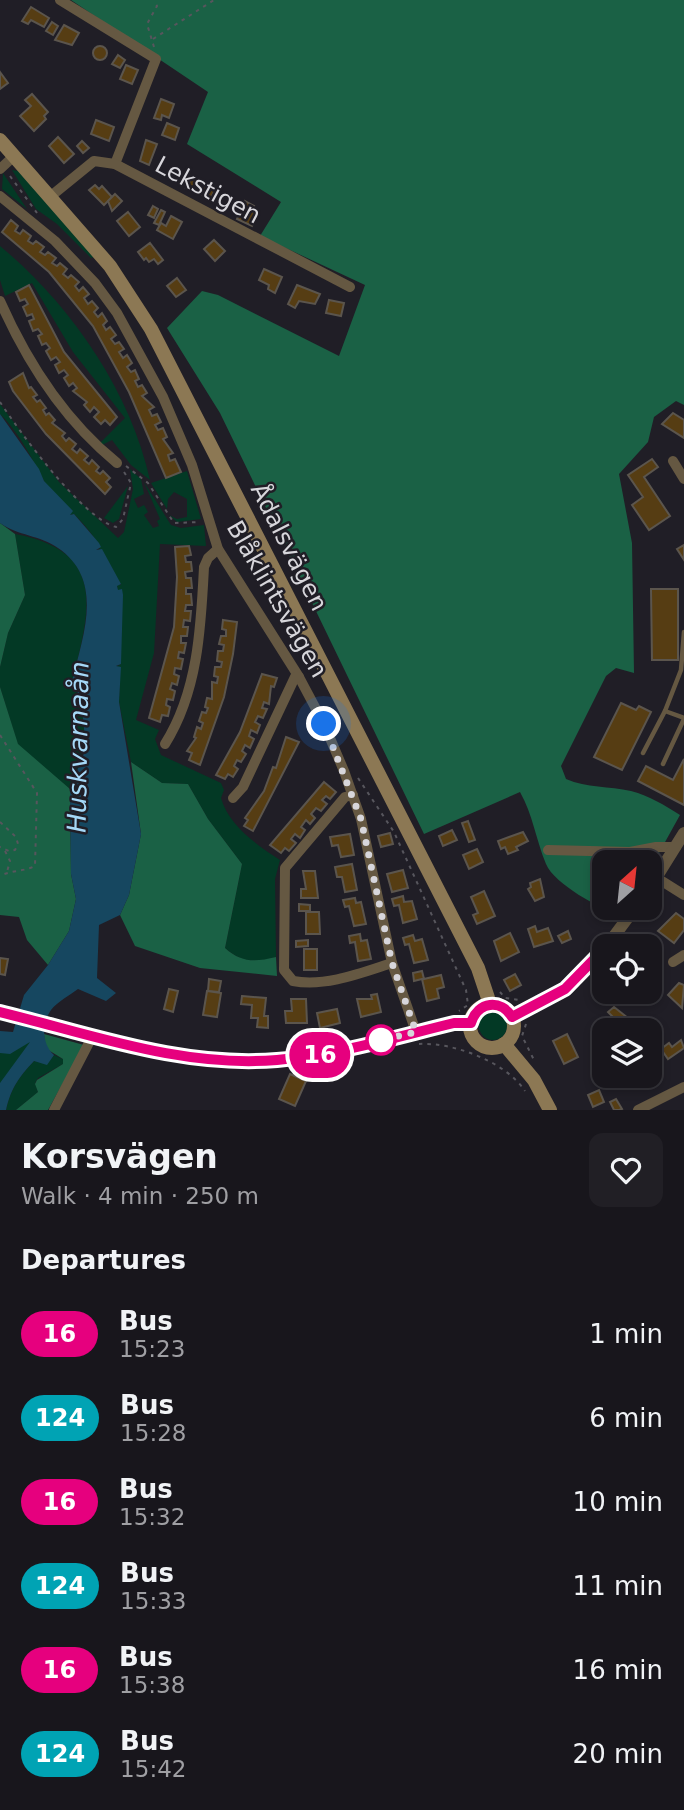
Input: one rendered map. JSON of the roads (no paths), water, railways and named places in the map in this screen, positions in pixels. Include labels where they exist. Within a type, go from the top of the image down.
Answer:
[{"type":"main road","name":"Ådalsvägen","points":[[0,140],[51,196],[129,291],[167,358],[478,968],[489,999]]},
{"type":"main road","points":[[489,999],[503,1007],[512,1017],[513,1032],[504,1044],[492,1047],[481,1044],[473,1035],[471,1023],[477,1010],[489,999]]},
{"type":"main road","points":[[504,1044],[534,1080],[550,1110]]},
{"type":"street","points":[[51,196],[94,161],[115,164],[156,59],[60,0]]},
{"type":"street","points":[[1,168],[14,156]]},
{"type":"street","name":"Lekstigen","points":[[115,164],[350,287]]},
{"type":"street","name":"Blåklintsvägen","points":[[0,196],[55,241],[94,283],[117,313],[163,397],[192,465],[218,549],[299,677],[324,724],[353,795],[392,963],[415,1038]]},
{"type":"street","points":[[0,300],[21,345],[51,393],[89,439],[117,463]]},
{"type":"street","points":[[673,461],[684,479]]},
{"type":"street","points":[[165,744],[184,702],[197,655],[204,567],[213,552],[218,549]]},
{"type":"street","points":[[233,798],[243,787],[295,677],[299,677]]},
{"type":"street","points":[[353,795],[345,797],[285,868],[284,971],[293,981],[302,983],[339,979],[392,963]]},
{"type":"street","points":[[662,869],[684,833]]},
{"type":"street","points":[[548,850],[630,852],[656,847],[676,847]]},
{"type":"street","points":[[662,886],[684,895]]},
{"type":"street","points":[[673,962],[684,955]]},
{"type":"street","points":[[512,1017],[571,985],[592,962]]},
{"type":"street","points":[[6,1014],[92,1037],[183,1056],[250,1061],[321,1055],[415,1038],[471,1023]]},
{"type":"street","points":[[54,1110],[92,1037]]},
{"type":"street","points":[[638,1110],[684,1087]]},
{"type":"lane","points":[[643,753],[665,711],[681,670],[684,632]]},
{"type":"lane","points":[[663,764],[684,719],[665,711]]},
{"type":"water","name":"Huskvarnaån","points":[[0,414],[39,469],[44,481],[73,511],[70,515],[74,514],[99,543],[101,547],[96,550],[102,549],[121,584],[117,586],[118,590],[122,589],[123,595],[121,664],[116,666],[121,667],[119,702],[141,834],[129,895],[120,915],[99,925],[97,978],[116,993],[106,1001],[78,989],[54,1007],[46,1021],[44,1034],[54,1055],[47,1065],[34,1061],[13,1089],[6,1110],[0,1110],[0,1083],[30,1042],[10,1054],[0,1053],[0,1031],[13,1032],[24,995],[48,965],[69,931],[76,899],[71,874],[70,789],[86,748],[81,700],[72,681],[87,610],[82,576],[73,561],[44,540],[14,531],[0,523]]}]
